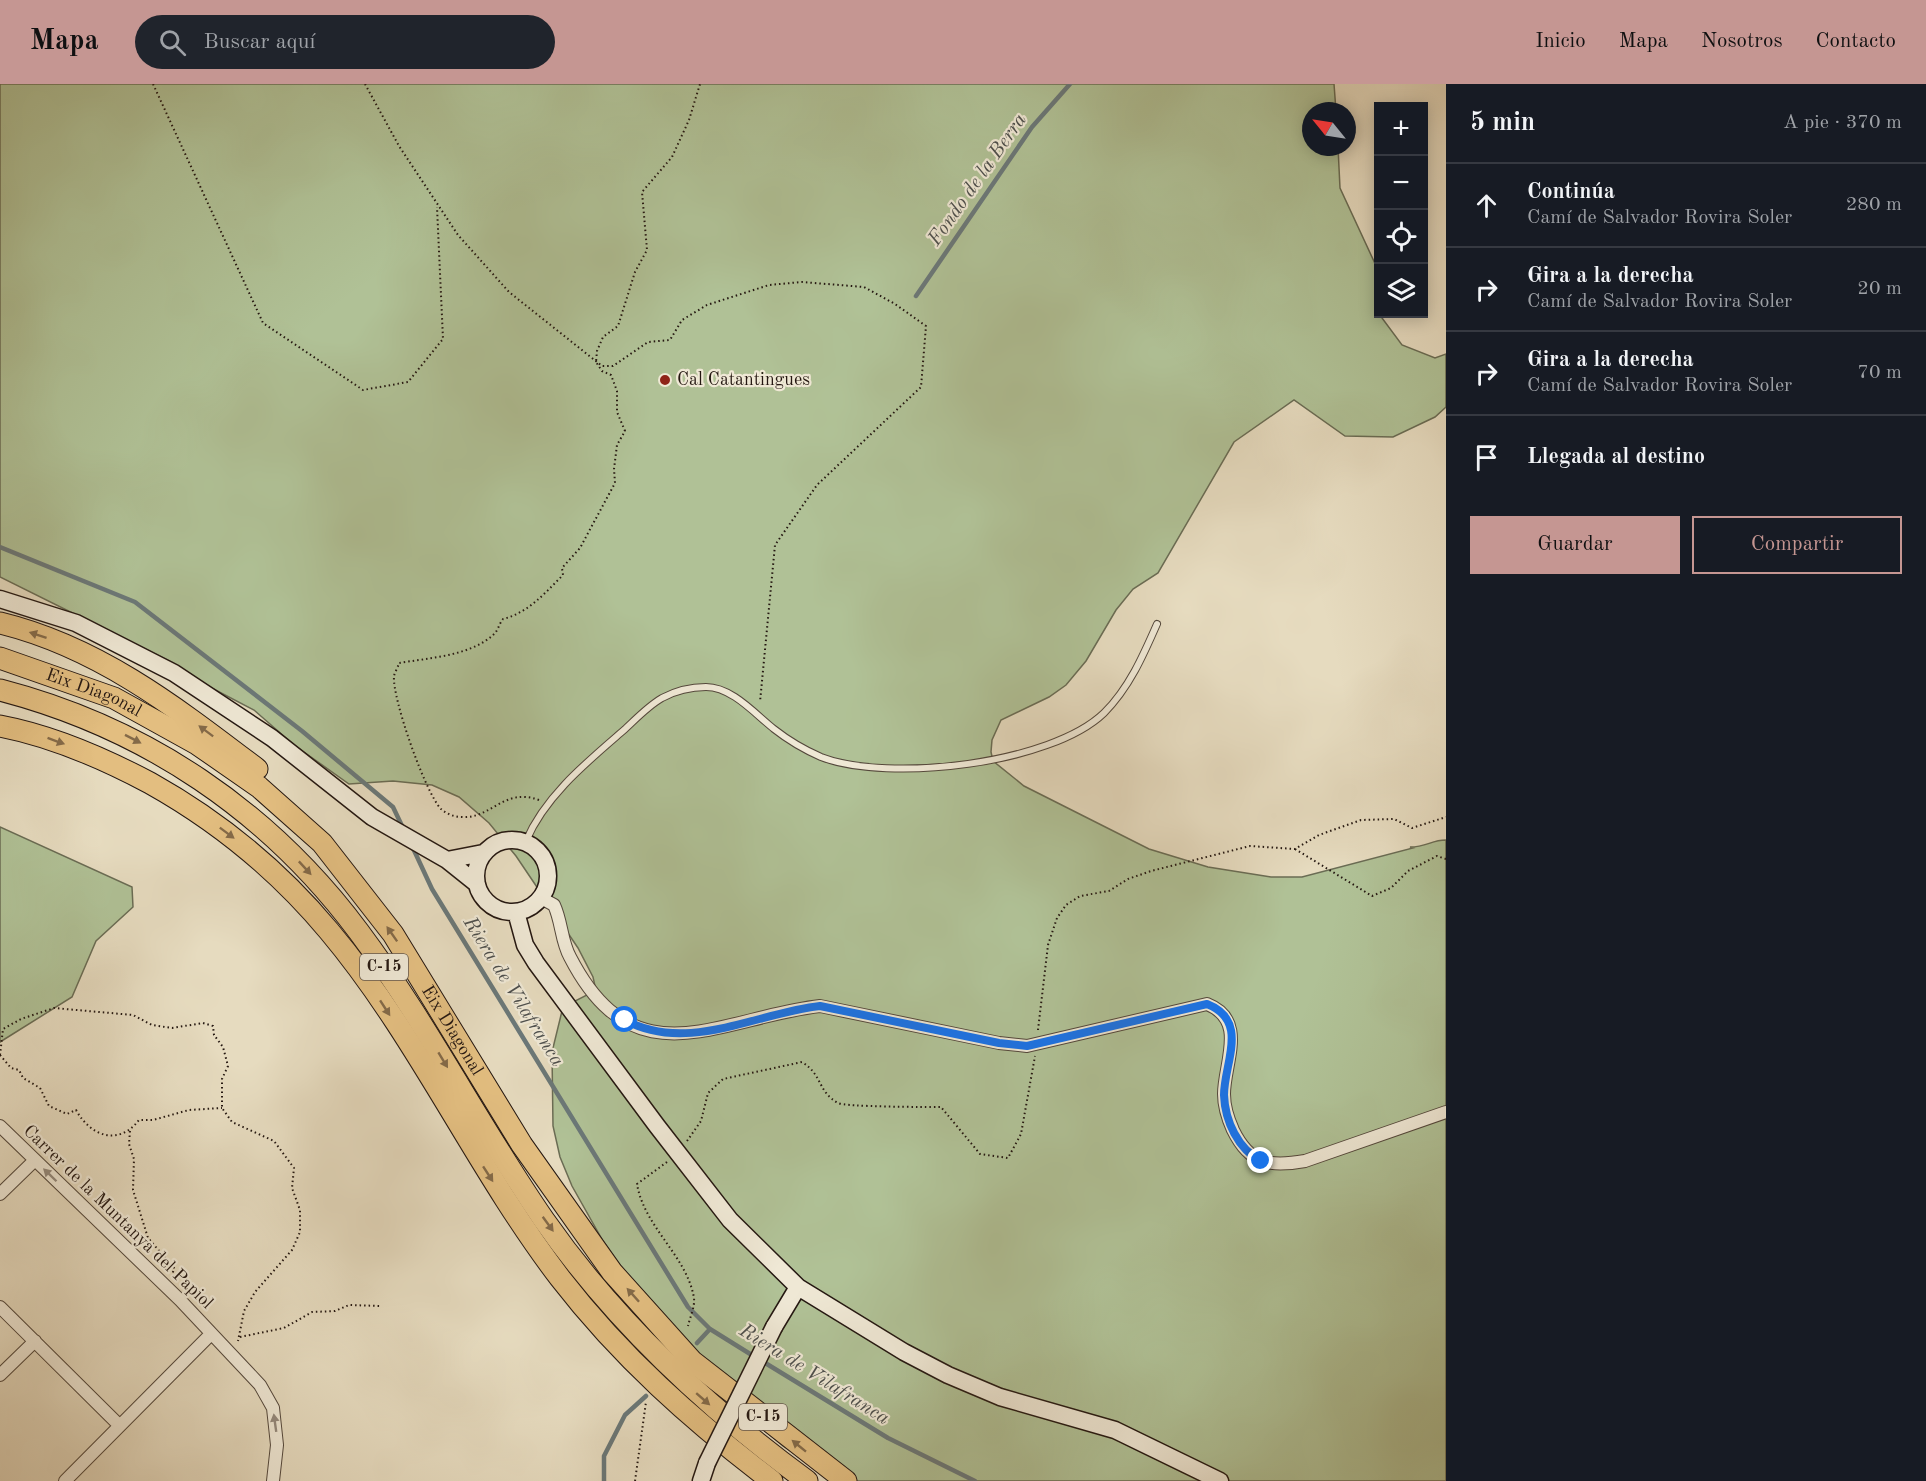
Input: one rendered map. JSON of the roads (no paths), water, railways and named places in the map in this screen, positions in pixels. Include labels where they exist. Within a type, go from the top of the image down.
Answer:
[{"type":"highway","points":[[0,623],[76,648],[147,688],[269,777],[310,819],[322,843]]},
{"type":"highway","name":"Eix Diagonal","points":[[0,658],[114,698],[197,744],[259,787],[322,843],[393,934],[522,1145],[612,1272],[692,1361],[846,1481]]},
{"type":"highway","name":"Eix Diagonal","points":[[0,690],[80,715],[151,748],[232,800],[292,853],[361,934],[522,1186],[611,1306],[646,1345],[702,1399],[807,1481]]},
{"type":"highway","points":[[0,726],[45,737],[93,756],[169,794],[228,833],[286,884],[355,963],[504,1198],[560,1277],[593,1318],[665,1394],[772,1481]]},
{"type":"street","points":[[0,599],[76,623],[174,673],[272,738],[372,817],[447,860],[477,884]]},
{"type":"street","points":[[506,839],[526,841],[543,856],[548,868],[549,880],[541,898],[529,909],[516,912],[496,909],[482,896],[477,884],[478,864],[483,853],[494,844],[506,839]]},
{"type":"street","points":[[447,860],[483,853]]},
{"type":"street","points":[[541,898],[554,905],[569,956],[583,978],[600,999],[625,1020],[639,1028],[669,1035],[692,1034],[795,1009],[820,1006],[1018,1046],[1037,1045],[1193,1006],[1212,1006],[1223,1014],[1231,1031],[1231,1059],[1224,1093],[1230,1124],[1246,1151],[1271,1164],[1305,1161],[1446,1112]]},
{"type":"street","points":[[516,912],[525,945],[536,963],[678,1154],[730,1220],[798,1287],[904,1352],[948,1375],[1000,1396],[1115,1430],[1220,1481]]},
{"type":"street","name":"Carrer de la Muntanya del Papiol","points":[[0,1126],[169,1289],[260,1385],[273,1408],[277,1444],[273,1481]]},
{"type":"street","points":[[0,1194],[35,1160]]},
{"type":"street","points":[[701,1481],[707,1463],[774,1327],[798,1287]]},
{"type":"street","points":[[0,1307],[119,1425]]},
{"type":"street","points":[[65,1481],[211,1334]]},
{"type":"street","points":[[0,1375],[35,1341]]},
{"type":"lane","points":[[526,841],[545,806],[600,750],[663,698],[686,689],[708,687],[728,693],[803,748],[842,763],[891,768],[1008,758],[1079,732],[1102,714],[1122,693],[1141,660],[1157,624]]},
{"type":"waterway","name":"Fondo de la Berra","points":[[916,296],[1032,127],[1070,84]]},
{"type":"waterway","name":"Riera de Vilafranca","points":[[0,547],[135,602],[302,731],[393,807],[403,828]]},
{"type":"waterway","name":"Riera de Vilafranca","points":[[412,846],[432,889],[688,1307],[710,1329],[755,1357]]},
{"type":"waterway","points":[[697,1343],[710,1329]]},
{"type":"waterway","name":"Riera de Vilafranca","points":[[762,1361],[888,1438],[975,1481]]},
{"type":"waterway","points":[[604,1481],[604,1456],[625,1415],[646,1396]]},
{"type":"place","name":"Cal Catantingues","points":[[665,380]]}]
